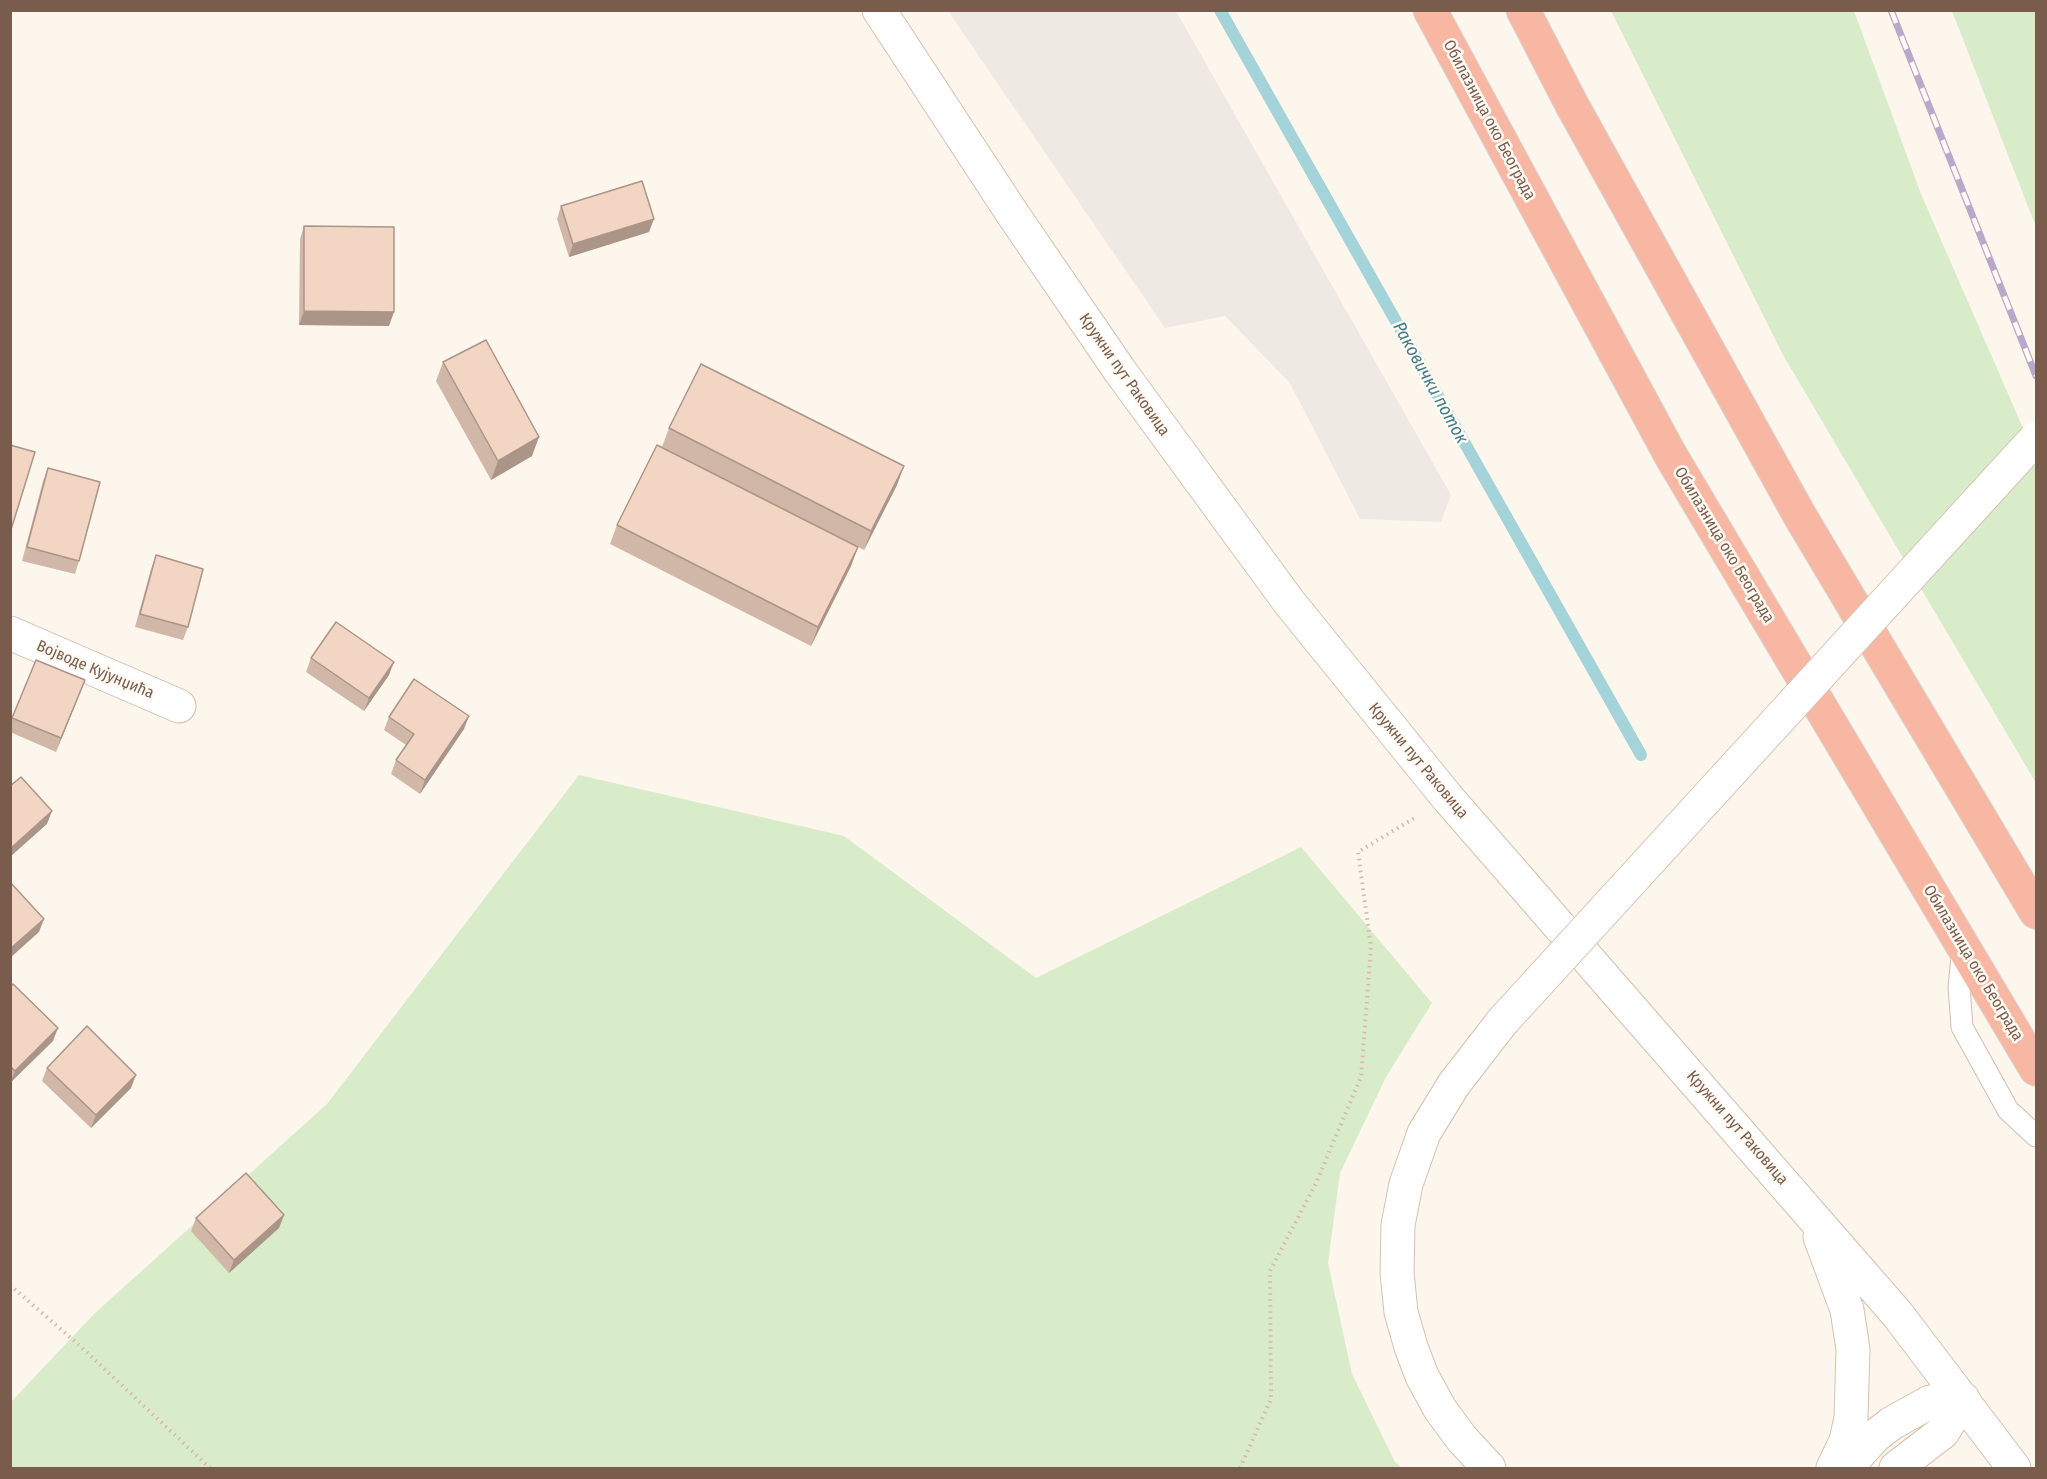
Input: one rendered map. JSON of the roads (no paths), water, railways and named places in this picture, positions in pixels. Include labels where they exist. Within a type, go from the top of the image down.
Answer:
[{"type":"highway","name":"Обилазница око Београда","points":[[1430,10],[1671,456],[2037,1070]]},
{"type":"highway","points":[[1523,10],[1572,105],[1800,516],[2037,912]]},
{"type":"street","name":"Кружни пут Раковица","points":[[879,10],[1012,213],[1127,380],[1289,602],[1447,797],[1809,1210],[1898,1315],[2014,1468]]},
{"type":"street","points":[[1489,1468],[1462,1439],[1440,1409],[1415,1357],[1401,1312],[1396,1273],[1398,1225],[1406,1184],[1424,1133],[1454,1084],[1502,1022],[2037,438]]},
{"type":"street","name":"Војводе Кујунџића","points":[[10,633],[179,706]]},
{"type":"street","points":[[1809,1210],[1847,1310],[1853,1349],[1851,1418],[1844,1447],[1833,1468]]},
{"type":"street","points":[[1846,1468],[1875,1436],[1892,1423],[1930,1402],[1963,1399]]},
{"type":"street","points":[[1896,1468],[1943,1432],[1963,1399]]},
{"type":"lane","points":[[1963,946],[1959,987],[1962,1027],[2008,1110],[2037,1136]]},
{"type":"waterway","name":"Раковички поток","points":[[1220,10],[1641,755]]},
{"type":"railway","points":[[1891,10],[2036,376]]}]
